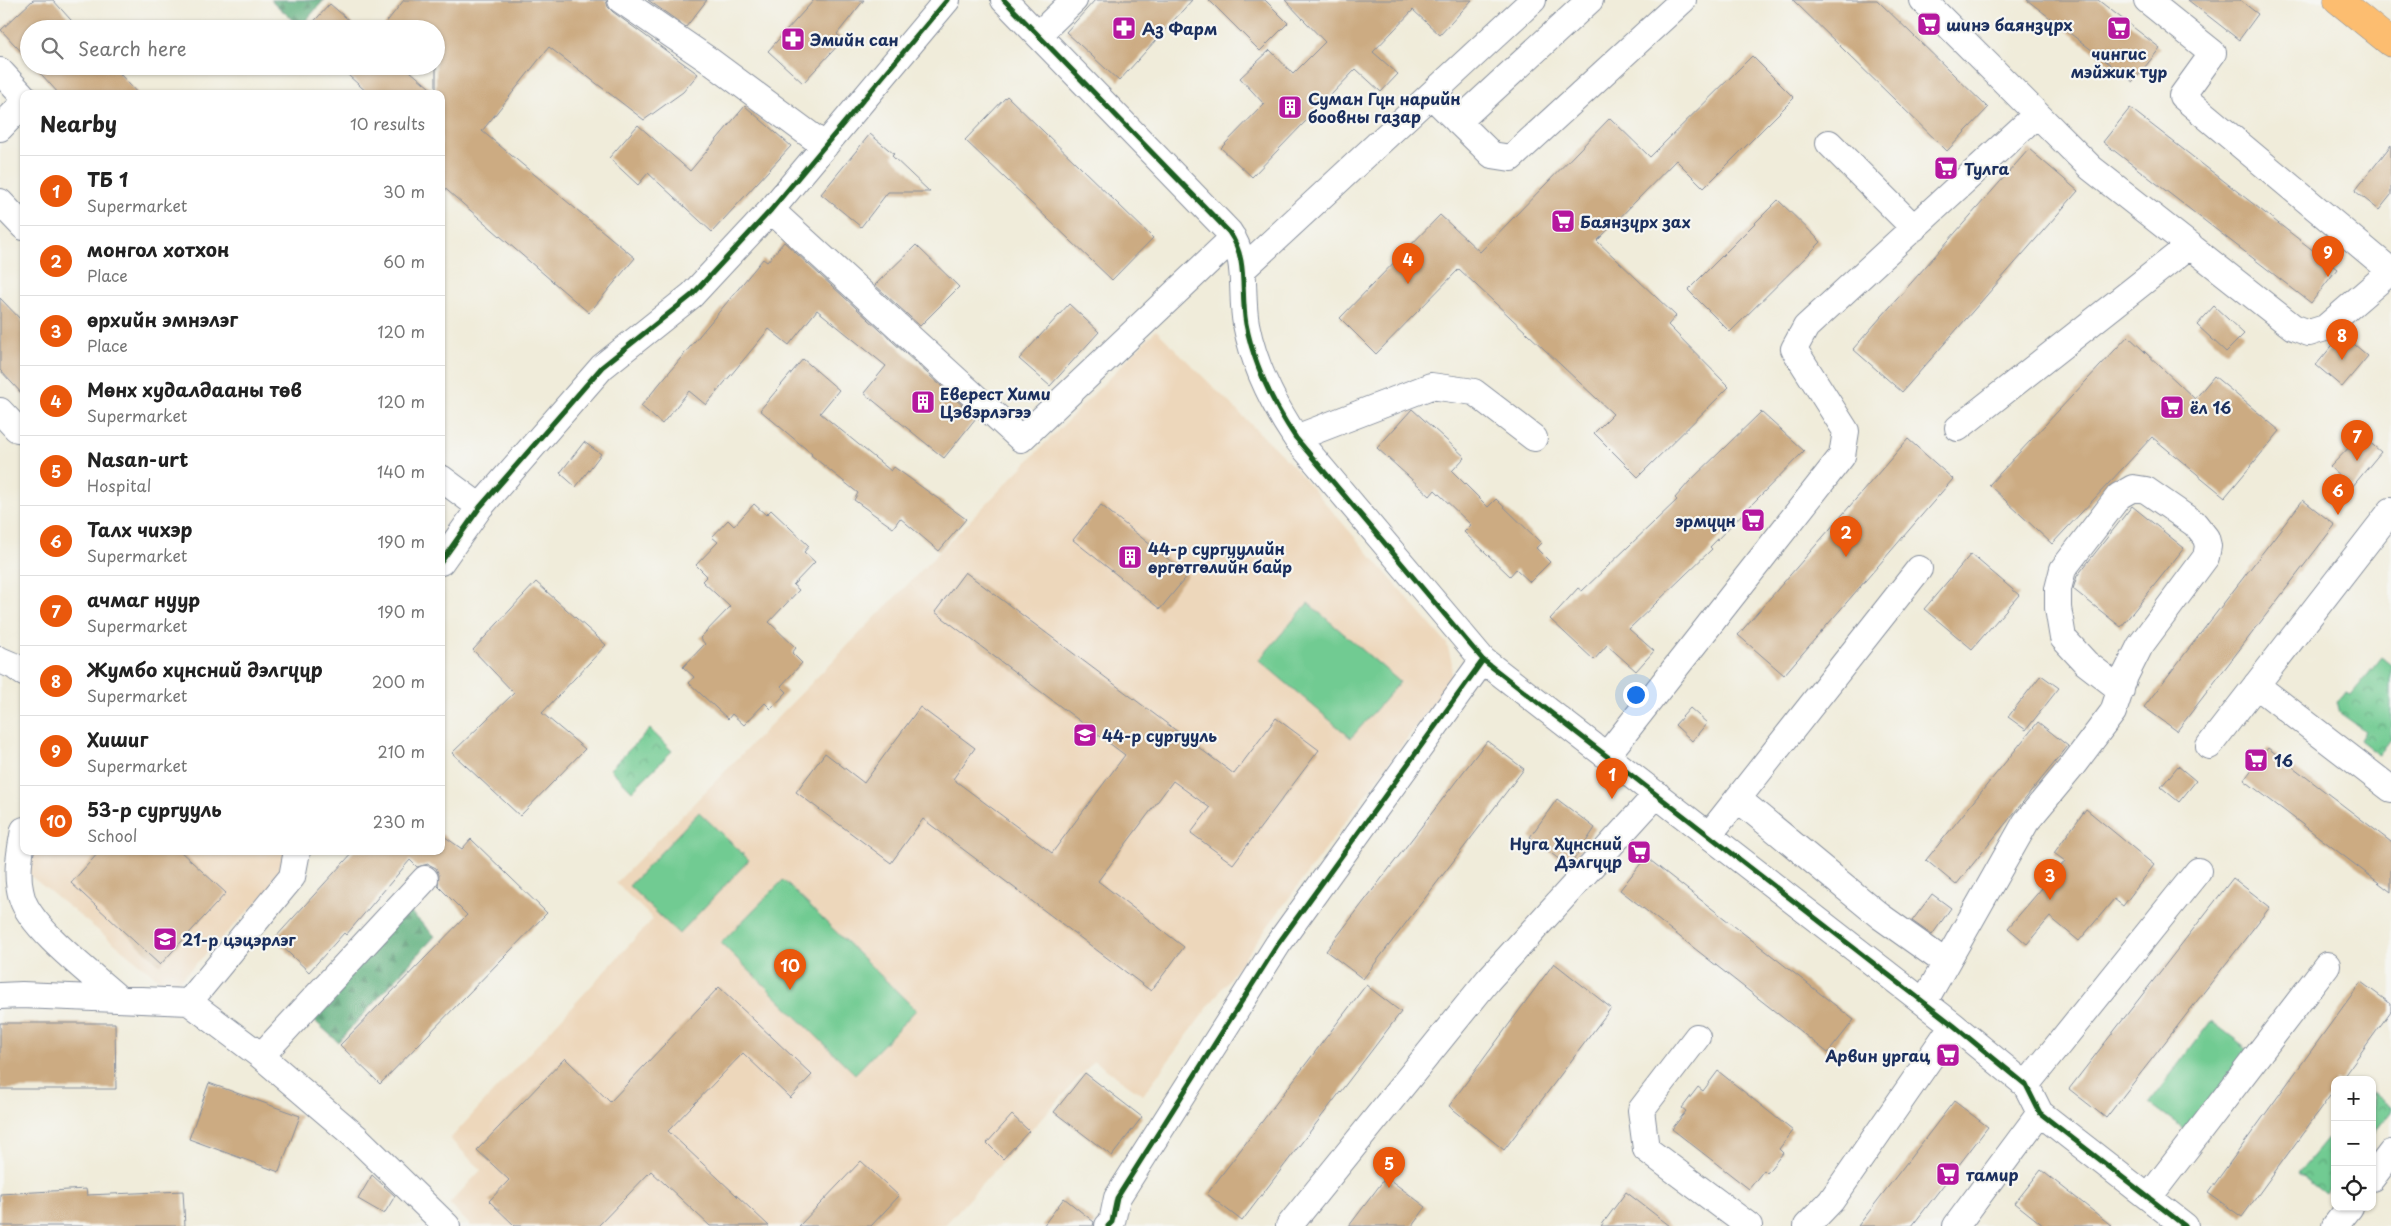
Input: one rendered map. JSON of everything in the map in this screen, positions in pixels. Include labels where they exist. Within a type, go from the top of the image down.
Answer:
[{"type":"main road","points":[[2338,0],[2391,43]]},
{"type":"street","points":[[621,0],[710,61],[825,146]]},
{"type":"street","points":[[445,556],[480,507],[602,367],[692,295],[771,210],[947,0]]},
{"type":"street","points":[[1004,0],[1213,214],[1233,238],[1240,253],[1243,270],[1244,310],[1252,355],[1271,398],[1296,438],[1483,660],[1953,1025],[2026,1085],[2040,1113],[2185,1226]]},
{"type":"street","points":[[1038,35],[1074,0]]},
{"type":"street","points":[[1243,270],[1533,0]]},
{"type":"street","points":[[1458,122],[1590,0]]},
{"type":"street","points":[[1431,95],[1492,155],[1511,158],[1683,0]]},
{"type":"street","points":[[1923,0],[2091,168],[2293,327],[2309,333],[2325,328],[2391,271],[2182,96],[2213,53],[2147,0]]},
{"type":"street","points":[[0,71],[20,93]]},
{"type":"street","points":[[0,128],[20,107]]},
{"type":"street","points":[[1606,755],[1842,456],[1846,431],[1794,349],[1806,327],[2037,114]]},
{"type":"street","points":[[1829,143],[1914,228]]},
{"type":"street","points":[[0,202],[20,223]]},
{"type":"street","points":[[771,210],[1021,439],[1233,238]]},
{"type":"street","points":[[1958,428],[2190,245]]},
{"type":"street","points":[[1296,438],[1431,386],[1474,392],[1534,438]]},
{"type":"street","points":[[0,411],[17,429],[20,429]]},
{"type":"street","points":[[445,481],[480,507]]},
{"type":"street","points":[[1924,1002],[2026,822],[2070,770],[2113,712],[2120,690],[2140,646],[2206,557],[2208,546],[2206,538],[2195,524],[2146,490],[2133,488],[2119,496],[2063,569],[2058,588],[2058,608],[2063,638],[2086,663],[2120,690]]},
{"type":"street","points":[[2209,746],[2391,511]]},
{"type":"street","points":[[1709,836],[1919,569]]},
{"type":"street","points":[[0,660],[20,670]]},
{"type":"street","points":[[1108,1226],[1112,1222],[1117,1198],[1278,944],[1483,660]]},
{"type":"street","points":[[2256,685],[2391,789]]},
{"type":"street","points":[[1289,1226],[1488,980],[1656,794]]},
{"type":"street","points":[[1738,799],[1880,916],[1946,962]]},
{"type":"street","points":[[21,855],[18,877],[22,900],[34,919],[53,940],[119,999]]},
{"type":"street","points":[[189,1002],[292,877],[296,855]]},
{"type":"street","points":[[2026,1085],[2198,871]]},
{"type":"street","points":[[261,1056],[425,880]]},
{"type":"street","points":[[2149,1197],[2326,965]]},
{"type":"street","points":[[0,996],[189,1002],[261,1056],[357,1138],[447,1226]]},
{"type":"street","points":[[1807,1226],[1832,1201],[1953,1025]]},
{"type":"street","points":[[1697,1037],[1641,1110],[1646,1150],[1749,1226]]},
{"type":"street","points":[[1956,1226],[2040,1113]]},
{"type":"street","points":[[2376,1173],[2391,1153]]},
{"type":"street","points":[[2335,1226],[2347,1211]]},
{"type":"shaded area","name":"44-р сургууль","points":[[1156,330],[1295,468],[1447,644],[1452,663],[1451,679],[1143,1095],[1094,1061],[944,1226],[471,1226],[449,1204],[481,1170],[450,1139],[653,919],[616,883]]},
{"type":"shaded area","name":"21-р цэцэрлэг","points":[[34,855],[284,855],[271,888],[171,989],[28,874]]},
{"type":"green space","points":[[271,0],[324,0],[306,20],[292,20]]},
{"type":"green space","points":[[1308,603],[1400,682],[1351,738],[1259,660]]},
{"type":"green space","points":[[2382,657],[2391,664],[2391,739],[2379,755],[2360,740],[2365,731],[2340,713],[2337,701],[2347,693],[2351,695]]},
{"type":"green space","points":[[650,729],[672,751],[632,791],[610,769]]},
{"type":"green space","points":[[699,812],[749,860],[679,934],[629,886]]},
{"type":"green space","points":[[783,880],[916,1010],[855,1074],[721,943]]},
{"type":"green space","points":[[405,907],[435,936],[338,1042],[307,1014]]},
{"type":"green space","points":[[2211,1021],[2248,1049],[2187,1131],[2149,1103]]},
{"type":"green space","points":[[2376,1096],[2391,1108],[2391,1113],[2376,1131]]},
{"type":"green space","points":[[2331,1134],[2331,1187],[2325,1194],[2298,1173]]},
{"type":"building","points":[[33,0],[53,0],[71,20],[20,20],[20,50],[1,30]]},
{"type":"building","points":[[404,0],[606,0],[608,7],[613,12],[698,74],[683,92],[644,120],[549,47],[482,131],[635,258],[589,313],[445,188],[445,90],[436,90],[436,75],[445,75],[445,20],[388,20]]},
{"type":"building","points":[[648,0],[707,0],[686,27]]},
{"type":"building","points":[[814,0],[864,0],[837,34],[843,40],[803,83],[768,51]]},
{"type":"building","points":[[1095,0],[1192,0],[1119,81],[1066,32]]},
{"type":"building","points":[[1209,0],[1265,0],[1288,23],[1260,51]]},
{"type":"building","name":"Суман Гүн нарийн боовны газар","points":[[1285,0],[1472,0],[1440,35],[1413,10],[1373,52],[1398,74],[1381,92],[1356,69],[1252,177],[1221,148],[1264,104],[1240,78],[1270,50],[1293,74],[1325,42]]},
{"type":"building","points":[[1793,0],[1877,0],[1988,108],[1947,151]]},
{"type":"building","points":[[2027,0],[2098,0],[2160,48],[2133,82]]},
{"type":"building","points":[[2188,0],[2240,0],[2258,14],[2239,40]]},
{"type":"building","points":[[330,4],[349,20],[315,20]]},
{"type":"building","points":[[1752,56],[1794,98],[1704,188],[1676,160],[1597,241],[1676,316],[1668,325],[1729,387],[1638,477],[1594,433],[1613,414],[1459,269],[1376,354],[1340,318],[1440,215],[1480,252],[1610,118],[1650,157]]},
{"type":"building","points":[[42,75],[121,75],[134,90],[55,90]]},
{"type":"building","points":[[348,75],[415,75],[432,90],[365,90]]},
{"type":"building","points":[[1007,96],[1153,238],[1112,280],[965,140]]},
{"type":"building","points":[[745,106],[791,146],[712,232],[648,173],[638,185],[609,158],[638,125],[690,171]]},
{"type":"building","points":[[2130,108],[2337,269],[2311,303],[2103,142]]},
{"type":"building","points":[[870,134],[894,154],[892,156],[930,192],[888,192],[861,227],[821,194]]},
{"type":"building","points":[[2391,145],[2391,195],[2379,210],[2355,191]]},
{"type":"building","points":[[2029,149],[2078,191],[1902,392],[1853,349]]},
{"type":"building","points":[[1778,200],[1821,242],[1730,332],[1688,290]]},
{"type":"building","points":[[784,242],[976,418],[944,458],[864,393],[886,366],[817,310],[789,345],[769,329],[706,405],[689,391],[662,424],[641,406],[763,259],[767,262]]},
{"type":"building","points":[[916,245],[959,287],[920,326],[875,285]]},
{"type":"building","points":[[0,298],[20,319],[20,392],[0,370]]},
{"type":"building","points":[[1069,304],[1099,332],[1050,386],[1019,359]]},
{"type":"building","points":[[2214,306],[2244,334],[2226,352],[2197,325]]},
{"type":"building","points":[[2342,334],[2368,356],[2342,387],[2316,365]]},
{"type":"building","points":[[2128,336],[2195,399],[2214,376],[2280,431],[2225,497],[2152,437],[2052,544],[1989,485]]},
{"type":"building","points":[[803,359],[839,390],[820,413],[891,471],[894,467],[966,519],[939,551],[900,518],[893,528],[854,500],[858,493],[760,410]]},
{"type":"building","points":[[1412,409],[1465,457],[1452,471],[1488,507],[1496,499],[1541,543],[1536,548],[1550,562],[1530,582],[1516,569],[1510,576],[1464,532],[1471,525],[1435,490],[1430,496],[1377,448]]},
{"type":"building","points":[[1761,412],[1804,451],[1710,547],[1712,549],[1629,629],[1654,651],[1636,671],[1607,645],[1594,660],[1550,619],[1578,588],[1582,591],[1677,500],[1675,498],[1689,482]]},
{"type":"building","points":[[2361,435],[2381,452],[2352,487],[2330,467]]},
{"type":"building","points":[[1908,439],[1953,479],[1784,675],[1738,635]]},
{"type":"building","points":[[584,442],[601,454],[576,487],[560,473]]},
{"type":"building","points":[[2303,500],[2335,525],[2177,731],[2144,707]]},
{"type":"building","points":[[754,504],[766,515],[771,510],[809,546],[804,552],[815,562],[793,585],[799,590],[769,622],[796,648],[792,653],[802,663],[781,686],[787,692],[771,709],[765,703],[744,725],[732,714],[728,719],[689,683],[694,677],[683,667],[705,644],[700,638],[730,607],[702,581],[707,576],[696,565],[718,542],[712,537],[728,520],[734,526]]},
{"type":"building","name":"44-р сургуулийн өргөтгөлийн байр","points":[[1101,505],[1188,575],[1160,609],[1073,540]]},
{"type":"building","points":[[2132,506],[2184,548],[2121,627],[2073,589],[2077,576]]},
{"type":"building","points":[[1971,554],[2019,595],[1972,649],[1924,609]]},
{"type":"building","points":[[965,572],[1234,774],[1276,718],[1319,750],[1233,864],[1191,833],[1210,808],[1173,781],[1098,881],[1184,947],[1151,991],[923,819],[891,863],[796,792],[825,753],[864,783],[920,707],[975,748],[953,779],[1052,853],[1125,755],[935,612]]},
{"type":"building","points":[[536,582],[606,645],[542,713],[585,749],[520,816],[452,753],[514,693],[473,650]]},
{"type":"building","points":[[2041,675],[2059,688],[2026,730],[2008,717]]},
{"type":"building","points":[[1690,708],[1707,723],[1692,741],[1675,725]]},
{"type":"building","points":[[2038,722],[2068,746],[1956,885],[1926,860]]},
{"type":"building","points":[[1487,741],[1524,769],[1363,979],[1326,951]]},
{"type":"building","points":[[2268,748],[2391,842],[2391,892],[2244,780]]},
{"type":"building","points":[[2178,766],[2196,781],[2179,802],[2161,787]]},
{"type":"building","points":[[1557,799],[1595,828],[1569,867],[1530,837]]},
{"type":"building","points":[[2086,809],[2154,865],[2123,906],[2114,899],[2079,941],[2050,917],[2027,944],[2008,928],[2065,861],[2054,853]]},
{"type":"building","points":[[445,837],[462,849],[471,839],[547,913],[380,1084],[340,1045],[467,915],[438,886],[439,875],[436,868],[428,864],[417,867],[410,860],[346,935],[344,933],[309,972],[274,939],[350,855],[445,855]]},
{"type":"building","points":[[96,855],[184,855],[226,893],[160,965],[71,883]]},
{"type":"building","points":[[1646,857],[1854,1020],[1828,1053],[1620,890]]},
{"type":"building","points":[[2233,878],[2270,907],[2106,1118],[2069,1089]]},
{"type":"building","points":[[1932,894],[1951,908],[1932,935],[1912,921]]},
{"type":"building","points":[[1554,963],[1611,1008],[1504,1150],[1449,1106]]},
{"type":"building","points":[[2361,982],[2391,1004],[2391,1011],[2344,1076],[2331,1076],[2331,1095],[2242,1217],[2208,1193]]},
{"type":"building","points":[[1366,985],[1401,1012],[1242,1221],[1207,1194]]},
{"type":"building","points":[[719,987],[812,1075],[790,1098],[743,1053],[668,1131],[769,1226],[710,1226],[651,1171],[598,1226],[515,1226],[489,1201],[509,1180],[477,1150],[565,1058],[610,1102]]},
{"type":"building","points":[[0,1023],[115,1023],[116,1089],[0,1089]]},
{"type":"building","points":[[1718,1071],[1793,1131],[1779,1149],[1783,1153],[1767,1173],[1764,1170],[1749,1189],[1672,1129],[1686,1111],[1682,1108],[1698,1087],[1703,1091]]},
{"type":"building","points":[[1085,1073],[1142,1117],[1112,1156],[1054,1112]]},
{"type":"building","points":[[209,1083],[300,1116],[279,1172],[189,1139]]},
{"type":"building","points":[[1954,1101],[1988,1127],[1912,1226],[1858,1226]]},
{"type":"building","points":[[1012,1115],[1029,1131],[1003,1159],[987,1143]]},
{"type":"building","points":[[861,1161],[899,1196],[871,1226],[799,1226]]},
{"type":"building","points":[[2041,1170],[2112,1226],[2044,1226],[2015,1203]]},
{"type":"building","points":[[372,1175],[395,1196],[384,1214],[358,1199]]},
{"type":"building","points":[[1386,1177],[1426,1207],[1412,1226],[1349,1226]]},
{"type":"building","points":[[86,1189],[87,1195],[183,1191],[185,1226],[0,1226],[0,1194]]},
{"type":"building","points":[[1626,1192],[1670,1226],[1601,1226]]},
{"type":"building","points":[[1064,1198],[1094,1222],[1093,1226],[1043,1226]]},
{"type":"cycle path","points":[[445,556],[480,507],[602,367],[692,295],[771,210],[947,0]]},
{"type":"cycle path","points":[[1004,0],[1229,232],[1235,243],[1242,265],[1244,312],[1249,339],[1259,369],[1279,411],[1296,438],[1483,660],[1953,1025],[2026,1085],[2040,1113],[2185,1226]]},
{"type":"cycle path","points":[[1108,1226],[1112,1222],[1117,1198],[1278,944],[1483,660]]},
{"type":"place","name":"шинэ баянзүрх","points":[[1929,24]]},
{"type":"place","name":"Аз Фарм","points":[[1124,28]]},
{"type":"place","name":"чингис мэйжик тур","points":[[2119,28]]},
{"type":"place","name":"Эмийн сан","points":[[793,39]]},
{"type":"place","name":"Суман Гүн нарийн боовны газар","points":[[1290,107]]},
{"type":"place","name":"Тулга","points":[[1946,168]]},
{"type":"place","name":"Баянзүрх зах","points":[[1563,221]]},
{"type":"place","name":"Хишиг","points":[[2328,277]]},
{"type":"place","name":"Мөнх худалдааны төв","points":[[1408,284]]},
{"type":"place","name":"Жумбо хүнсний дэлгүүр","points":[[2342,360]]},
{"type":"place","name":"Еверест Хими Цэвэрлэгээ","points":[[923,402]]},
{"type":"place","name":"ёл 16","points":[[2172,407]]},
{"type":"place","name":"ачмаг нуур","points":[[2357,461]]},
{"type":"place","name":"Талх чихэр","points":[[2338,515]]},
{"type":"place","name":"эрмүүн","points":[[1753,520]]},
{"type":"place","name":"44-р сургуулийн өргөтгөлийн байр","points":[[1130,557]]},
{"type":"place","name":"монгол хотхон","points":[[1846,557]]},
{"type":"place","name":"44-р сургууль","points":[[1085,735]]},
{"type":"place","name":"16","points":[[2256,760]]},
{"type":"place","name":"ТБ 1","points":[[1612,799]]},
{"type":"place","name":"Нуга Хүнсний Дэлгүүр","points":[[1639,852]]},
{"type":"place","name":"өрхийн эмнэлэг","points":[[2050,900]]},
{"type":"place","name":"21-р цэцэрлэг","points":[[165,939]]},
{"type":"place","name":"53-р сургууль","points":[[790,990]]},
{"type":"place","name":"Арвин ургац","points":[[1948,1055]]},
{"type":"place","name":"тамир","points":[[1948,1174]]},
{"type":"place","name":"Nasan-urt","points":[[1389,1188]]}]
